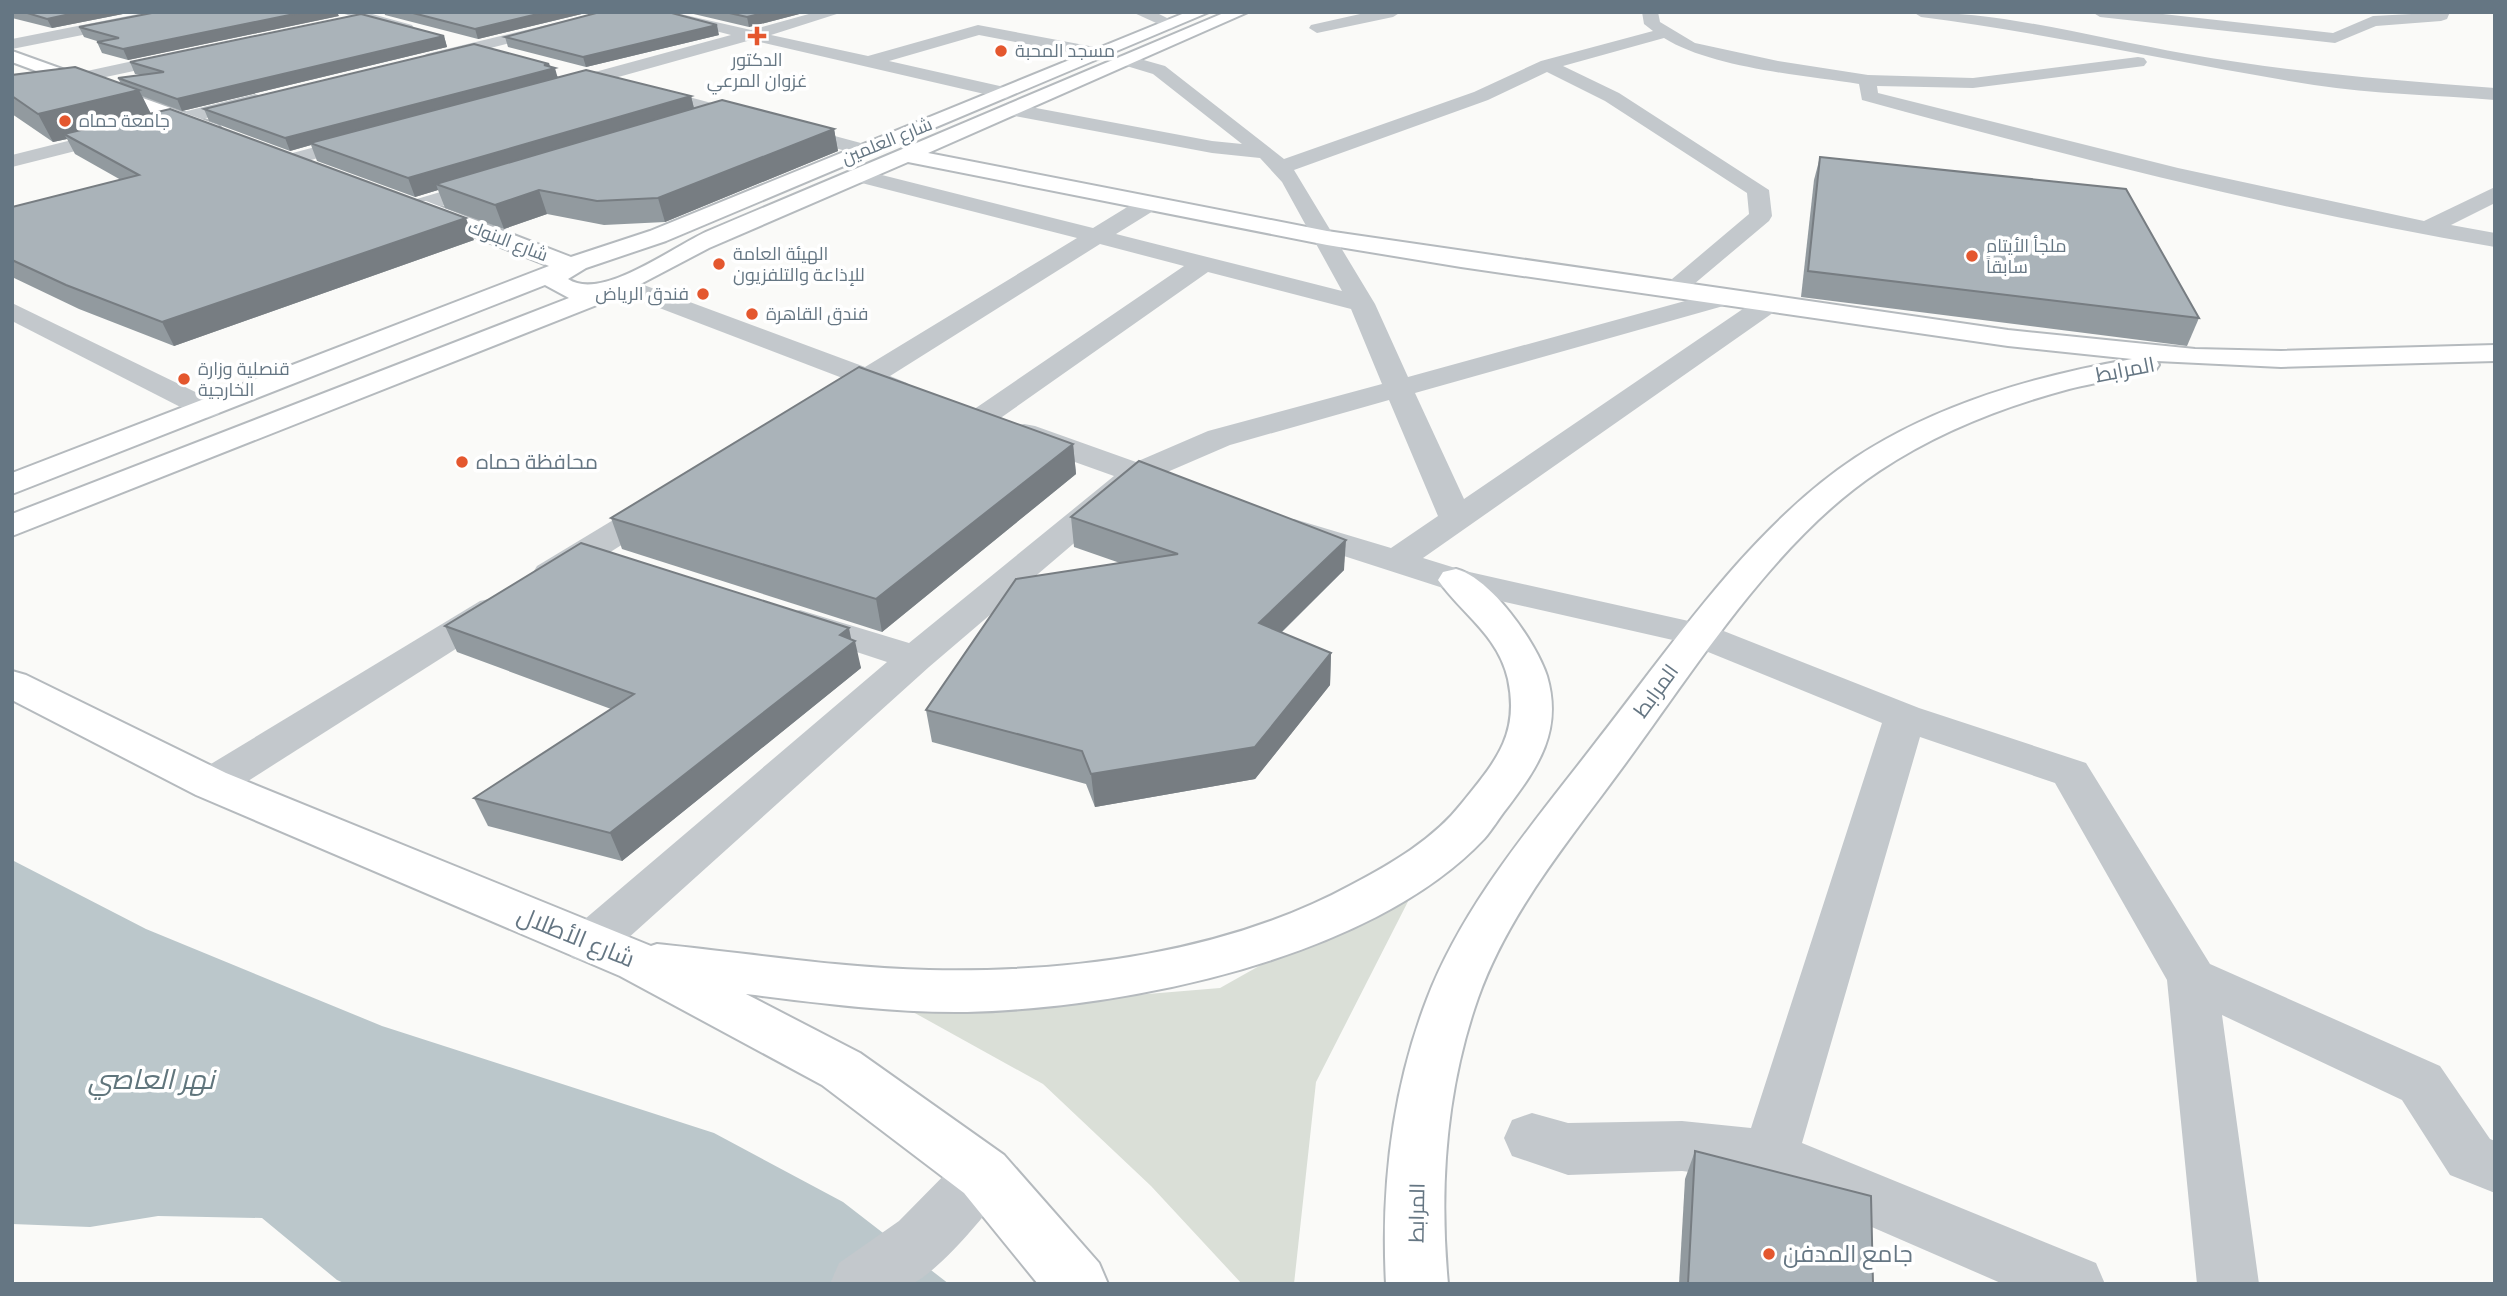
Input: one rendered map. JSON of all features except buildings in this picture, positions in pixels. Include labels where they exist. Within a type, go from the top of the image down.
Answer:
[{"type":"main road","name":"شارع العلمين","points":[[12,527],[624,286],[701,243],[904,155],[1100,53],[1201,12]]},
{"type":"main road","name":"شارع العلمين","points":[[12,484],[570,265],[659,236],[865,150],[1126,60],[1240,12]]},
{"type":"main road","points":[[12,56],[231,136]]},
{"type":"main road","points":[[267,150],[330,173]]},
{"type":"main road","points":[[904,155],[1327,238],[2008,338],[2195,357],[2281,359],[2495,354]]},
{"type":"main road","name":"شارع البنوك","points":[[393,197],[570,265]]},
{"type":"main road","points":[[570,265],[556,276],[559,286],[579,291],[624,286]]},
{"type":"main road","name":"المرابط","points":[[1417,1284],[1418,1166],[1431,1076],[1453,996],[1485,929],[1524,871],[1698,634],[1795,523],[1834,488],[1923,433],[2023,394],[2077,379],[2195,357]]},
{"type":"main road","points":[[638,962],[870,989],[968,991],[1069,984],[1166,969],[1259,944],[1343,912],[1415,873],[1470,827],[1503,785],[1528,742],[1533,698],[1524,660],[1495,616],[1456,580]]},
{"type":"main road","name":"شارع الأطلال","points":[[12,684],[211,784],[589,944],[638,962],[841,1069],[984,1174],[1077,1284]]},
{"type":"street","points":[[12,44],[173,12]]},
{"type":"street","points":[[350,17],[388,12]]},
{"type":"street","points":[[410,63],[622,12]]},
{"type":"street","points":[[650,12],[869,62],[1008,101],[1221,148],[1266,152]]},
{"type":"street","points":[[541,92],[835,12]]},
{"type":"street","points":[[1140,12],[1171,24]]},
{"type":"street","points":[[1317,28],[1393,12]]},
{"type":"street","points":[[1650,12],[1652,24],[1690,47],[1778,66],[1868,80],[1973,83],[2130,62],[2189,60]]},
{"type":"street","points":[[1921,12],[2015,19],[2189,60],[2341,83],[2495,94]]},
{"type":"street","points":[[2100,12],[2335,38],[2374,21],[2441,16],[2442,12]]},
{"type":"street","points":[[350,17],[434,35],[516,57]]},
{"type":"street","points":[[2189,60],[2178,54],[2190,44],[2217,46],[2237,26]]},
{"type":"street","points":[[869,62],[978,30],[1100,53]]},
{"type":"street","points":[[1281,167],[1481,96],[1547,65],[1666,33]]},
{"type":"street","points":[[73,79],[206,51]]},
{"type":"street","points":[[1126,60],[1159,70],[1266,152],[1281,167],[1327,238],[1362,304],[1456,519]]},
{"type":"street","points":[[1547,65],[1612,97],[1758,190],[1761,216],[1672,290]]},
{"type":"street","points":[[555,68],[865,150]]},
{"type":"street","points":[[1868,80],[1870,96],[1977,126],[2426,229],[2495,240]]},
{"type":"street","points":[[12,161],[276,95]]},
{"type":"street","points":[[689,125],[727,113]]},
{"type":"street","points":[[292,159],[383,135]]},
{"type":"street","points":[[858,175],[1099,234],[1362,304]]},
{"type":"street","points":[[418,206],[508,179]]},
{"type":"street","points":[[2426,229],[2495,194]]},
{"type":"street","points":[[819,407],[1150,203]]},
{"type":"street","points":[[955,409],[1205,263]]},
{"type":"street","points":[[624,286],[865,378],[1200,496]]},
{"type":"street","points":[[589,944],[915,658],[1137,474],[1219,438],[1726,298]]},
{"type":"street","points":[[1396,561],[1768,304]]},
{"type":"street","points":[[12,311],[207,409]]},
{"type":"street","points":[[211,784],[690,487]]},
{"type":"street","points":[[1264,519],[1456,580],[1698,634],[1905,717],[2071,773],[2192,978],[2228,1284]]},
{"type":"street","points":[[585,552],[624,565]]},
{"type":"street","points":[[770,611],[915,658]]},
{"type":"street","points":[[1770,1156],[1905,717]]},
{"type":"street","points":[[2192,978],[2421,1083],[2470,1157],[2495,1167]]},
{"type":"street","points":[[1532,1138],[1567,1149],[1682,1146],[1770,1156],[2074,1284]]},
{"type":"street","points":[[861,1284],[920,1241],[984,1174]]},
{"type":"shaded area","points":[[1422,874],[1316,1082],[1294,1284],[1242,1284],[1151,1186],[1043,1084],[866,986],[1039,1003],[1220,988]]},
{"type":"water","name":"نهر العاصي","points":[[12,860],[146,929],[382,1026],[714,1133],[843,1202],[949,1284],[346,1284],[337,1280],[262,1218],[158,1216],[90,1227],[12,1224]]},
{"type":"place","name":"الدكتور غزوان المرعي","points":[[757,36]]},
{"type":"place","name":"مسجد المحبة","points":[[1001,51]]},
{"type":"place","name":"جامعة حماه","points":[[65,121]]},
{"type":"place","name":"ملجأ الأيتام سابقاً","points":[[1972,256]]},
{"type":"place","name":"الهيئة العامة للإذاعة والتلفزيون","points":[[719,264]]},
{"type":"place","name":"فندق الرياض","points":[[703,294]]},
{"type":"place","name":"فندق القاهرة","points":[[752,314]]},
{"type":"place","name":"قنصلية وزارة الخارجية","points":[[184,379]]},
{"type":"place","name":"محافظة حماه","points":[[462,462]]},
{"type":"place","name":"جامع المدفن","points":[[1769,1254]]}]
